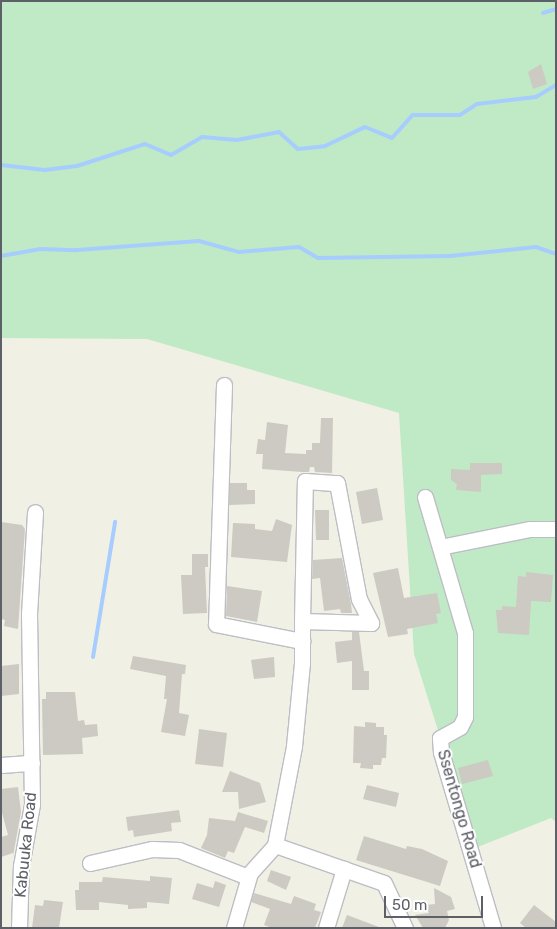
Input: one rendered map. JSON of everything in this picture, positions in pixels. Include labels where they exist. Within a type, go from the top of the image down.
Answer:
[{"type":"street","points":[[224,384],[216,624],[302,641]]},
{"type":"street","points":[[234,928],[248,877],[275,845],[299,712],[305,481],[337,483],[359,599],[370,623],[302,621]]},
{"type":"street","name":"Ssentongo Road","points":[[425,497],[465,633],[464,723],[443,735],[440,742],[493,928]]},
{"type":"street","name":"Kabuuka Road","points":[[19,928],[22,866],[32,804],[29,614],[35,512]]},
{"type":"street","points":[[440,546],[530,528],[556,529]]},
{"type":"street","points":[[1,766],[32,763]]},
{"type":"street","points":[[275,845],[384,883],[404,928]]},
{"type":"street","points":[[90,863],[152,849],[178,850],[248,877]]},
{"type":"street","points":[[326,928],[344,869]]},
{"type":"green space","points":[[1,1],[556,1],[556,822],[551,818],[475,848],[414,654],[399,413],[147,339],[1,338]]},
{"type":"building","points":[[541,64],[547,84],[533,89],[528,72]]},
{"type":"building","points":[[321,418],[333,418],[332,473],[315,472],[314,467],[310,467],[309,472],[262,469],[263,454],[256,454],[258,439],[265,440],[267,422],[288,425],[285,453],[306,454],[306,450],[312,450],[312,443],[320,443]]},
{"type":"building","points":[[470,463],[502,463],[502,474],[481,475],[481,492],[456,490],[457,484],[451,480],[451,469],[470,470]]},
{"type":"building","points":[[230,483],[247,483],[247,490],[255,490],[255,504],[229,505]]},
{"type":"building","points":[[377,488],[383,520],[362,524],[356,492]]},
{"type":"building","points":[[315,510],[329,510],[329,540],[316,540]]},
{"type":"building","points":[[276,519],[292,525],[287,562],[231,557],[233,523],[255,524],[255,529],[272,531]]},
{"type":"building","points":[[1,522],[22,525],[25,529],[18,629],[4,626],[5,620],[1,619]]},
{"type":"building","points":[[192,554],[208,554],[208,567],[205,567],[207,613],[183,614],[181,575],[192,575]]},
{"type":"building","points":[[342,558],[352,613],[341,613],[340,609],[324,611],[320,578],[312,579],[313,560]]},
{"type":"building","points":[[398,568],[404,598],[437,593],[441,613],[436,614],[438,623],[407,629],[408,634],[388,637],[373,573]]},
{"type":"building","points":[[526,572],[553,575],[551,602],[531,601],[529,635],[498,633],[496,610],[502,610],[502,606],[516,607],[518,576],[526,577]]},
{"type":"building","points":[[227,586],[262,591],[257,622],[226,616]]},
{"type":"building","points":[[352,632],[359,632],[364,671],[369,671],[369,690],[352,690],[352,661],[337,663],[335,642],[352,640]]},
{"type":"building","points":[[133,656],[186,665],[185,674],[182,674],[179,713],[189,715],[185,736],[161,732],[167,699],[164,699],[166,676],[130,669]]},
{"type":"building","points":[[274,657],[275,677],[254,679],[251,660]]},
{"type":"building","points":[[19,664],[19,694],[1,696],[1,666]]},
{"type":"building","points":[[46,692],[75,692],[78,721],[84,720],[85,725],[97,724],[98,736],[82,738],[83,754],[43,755],[42,699],[46,699]]},
{"type":"building","points":[[365,722],[376,723],[376,727],[384,727],[384,735],[387,735],[386,758],[382,758],[381,765],[373,765],[373,769],[360,768],[361,763],[353,763],[354,726],[365,727]]},
{"type":"building","points":[[199,729],[227,733],[223,767],[195,764]]},
{"type":"building","points":[[488,760],[493,776],[462,784],[458,768]]},
{"type":"building","points":[[230,771],[260,783],[266,802],[239,809],[238,792],[222,792]]},
{"type":"building","points":[[367,785],[399,793],[396,807],[363,799]]},
{"type":"building","points":[[18,787],[21,812],[13,856],[13,853],[1,857],[1,837],[8,835],[1,809],[1,789]]},
{"type":"building","points":[[179,810],[181,822],[171,823],[172,831],[134,837],[133,830],[128,831],[126,817]]},
{"type":"building","points":[[238,812],[268,821],[264,833],[245,827],[234,853],[228,851],[225,858],[201,848],[207,835],[209,818],[235,821]]},
{"type":"building","points":[[364,836],[406,849],[407,846],[422,849],[448,861],[440,886],[356,860]]},
{"type":"building","points":[[271,870],[291,877],[286,890],[267,881]]},
{"type":"building","points":[[150,876],[172,878],[169,904],[147,902],[147,908],[128,909],[128,905],[99,902],[99,910],[76,910],[75,890],[79,890],[79,882],[102,882],[103,877],[150,881]]},
{"type":"building","points":[[215,881],[226,885],[219,907],[192,899],[197,883],[213,888]]},
{"type":"building","points":[[434,888],[451,897],[455,909],[447,911],[449,920],[445,928],[423,928],[415,915],[429,913],[425,905],[435,904]]},
{"type":"building","points":[[254,893],[291,904],[294,896],[316,904],[314,910],[321,912],[315,928],[272,928],[264,925],[270,909],[251,902]]},
{"type":"building","points":[[44,900],[63,902],[59,928],[32,928],[35,905],[43,906]]},
{"type":"building","points":[[534,905],[556,922],[556,928],[526,928],[520,923]]},
{"type":"building","points":[[347,915],[379,927],[379,928],[342,928]]},
{"type":"waterway","points":[[543,13],[556,9]]},
{"type":"waterway","points":[[1,165],[45,170],[77,166],[145,144],[171,155],[202,137],[237,140],[279,132],[298,149],[325,146],[365,127],[392,138],[413,115],[460,115],[477,104],[536,97],[556,85]]},
{"type":"waterway","points":[[1,256],[40,249],[77,250],[199,241],[239,252],[299,247],[318,258],[450,256],[536,247],[556,254]]},
{"type":"waterway","points":[[93,657],[115,522]]}]
